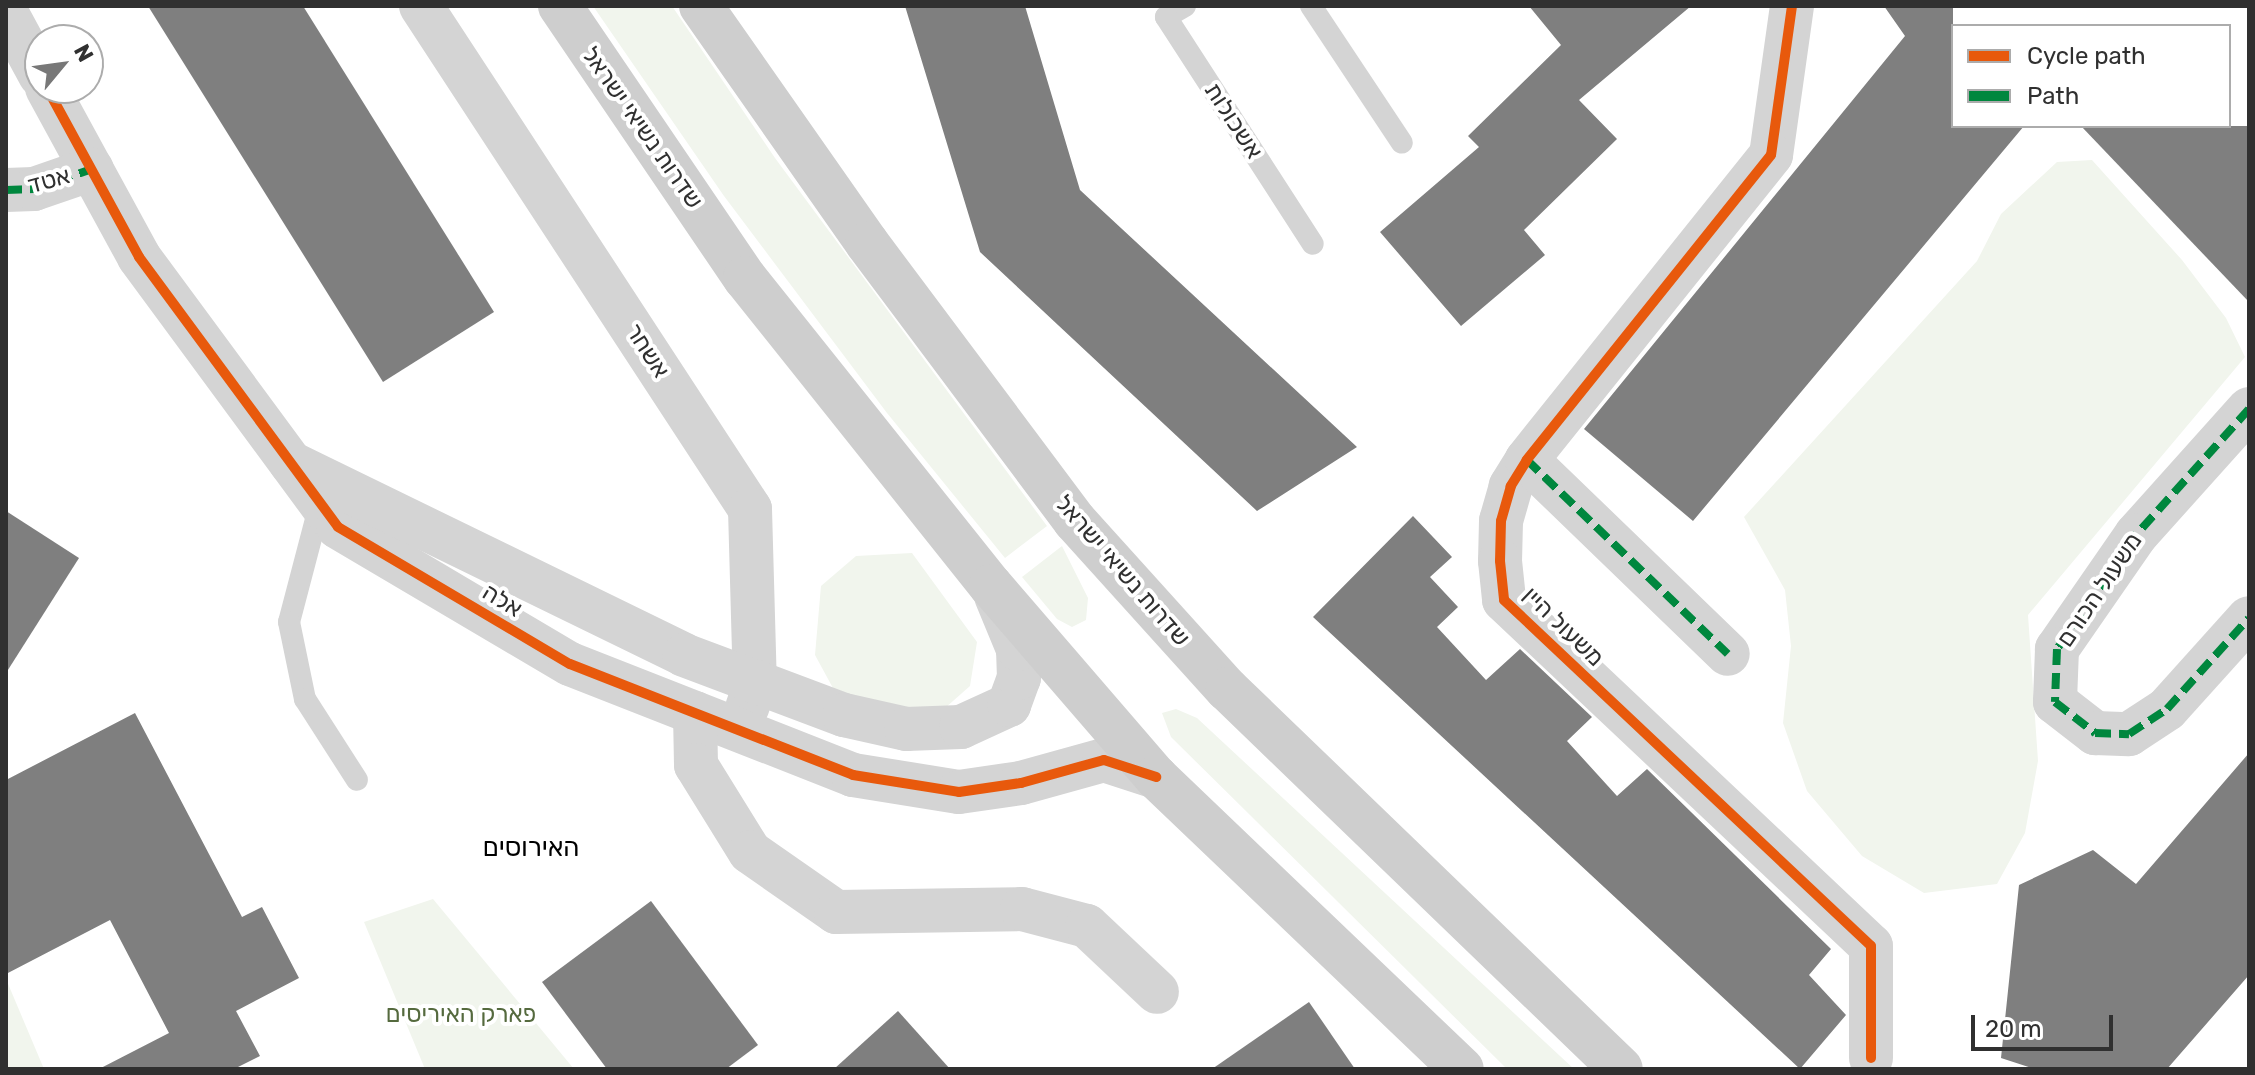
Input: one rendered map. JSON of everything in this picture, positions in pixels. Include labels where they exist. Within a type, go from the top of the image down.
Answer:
[{"type":"main road","name":"שדרות נשיאי ישראל","points":[[560,6],[745,278],[991,586],[1156,777],[1462,1069]]},
{"type":"main road","name":"שדרות נשיאי ישראל","points":[[701,6],[867,243],[1075,521],[1227,689],[1621,1069]]},
{"type":"street","name":"אשחר","points":[[421,6],[750,509],[755,685],[739,730]]},
{"type":"street","name":"משעול היין","points":[[1792,6],[1771,155],[1527,460],[1511,486],[1501,521],[1504,600],[1871,946],[1871,1058]]},
{"type":"street","points":[[6,12],[24,45]]},
{"type":"street","name":"אלה","points":[[56,104],[139,257],[285,461],[338,527],[570,664],[853,775],[959,792],[1021,783],[1104,760],[1156,777]]},
{"type":"street","name":"אטד","points":[[6,190],[34,189],[92,169]]},
{"type":"street","name":"משעול הכורם","points":[[2249,409],[2136,535],[2057,649],[2055,702],[2095,733],[2129,734],[2167,709],[2249,618]]},
{"type":"street","points":[[1527,460],[1728,654]]},
{"type":"street","name":"אלה","points":[[285,461],[755,685],[844,715],[906,729],[961,727],[989,718],[1009,705],[1019,678],[1018,649],[991,586]]},
{"type":"street","points":[[695,713],[696,765],[750,852],[836,912],[1022,909],[1087,926],[1157,992]]},
{"type":"lane","name":"אשכולות","points":[[1185,6],[1166,17],[1313,244]]},
{"type":"lane","points":[[1311,6],[1402,143]]},
{"type":"lane","points":[[320,504],[289,622],[305,699],[357,780]]},
{"type":"green space","points":[[593,6],[672,6],[775,158],[1047,526],[1005,558],[887,413],[724,196]]},
{"type":"green space","points":[[2092,160],[2182,260],[2226,318],[2245,357],[2028,615],[2038,761],[2025,833],[1997,884],[1924,893],[1862,856],[1807,791],[1783,723],[1791,646],[1785,590],[1744,517],[1977,261],[2001,214],[2057,162]]},
{"type":"green space","points":[[1062,546],[1088,598],[1086,620],[1072,627],[1057,619],[1022,577]]},
{"type":"green space","points":[[912,553],[977,642],[970,686],[936,716],[840,701],[815,655],[821,586],[856,556]]},
{"type":"green space","points":[[1176,709],[1197,718],[1574,1069],[1507,1069],[1171,737],[1162,713]]},
{"type":"green space","name":"פארק האיריסים","points":[[433,899],[574,1069],[425,1069],[364,922]]},
{"type":"green space","points":[[6,979],[44,1069],[6,1069]]},
{"type":"building","points":[[148,6],[303,6],[494,312],[383,382]]},
{"type":"building","points":[[905,6],[1025,6],[1080,190],[1357,447],[1257,511],[980,252]]},
{"type":"building","points":[[1529,6],[1691,6],[1579,100],[1617,139],[1524,230],[1545,255],[1461,326],[1380,232],[1479,147],[1468,136],[1561,45]]},
{"type":"building","points":[[1884,6],[1953,6],[1951,128],[2022,128],[1693,521],[1584,429],[1905,36]]},
{"type":"building","points":[[2249,126],[2249,302],[2083,128]]},
{"type":"building","points":[[6,511],[79,558],[6,673]]},
{"type":"building","points":[[1413,516],[1452,557],[1430,577],[1458,607],[1437,627],[1486,680],[1520,649],[1592,717],[1567,741],[1617,796],[1647,769],[1831,949],[1809,975],[1846,1015],[1800,1069],[1313,617]]},
{"type":"building","points":[[135,713],[242,917],[262,907],[299,978],[236,1011],[260,1056],[234,1069],[99,1069],[169,1033],[110,920],[6,974],[6,780]]},
{"type":"building","points":[[2249,753],[2249,975],[2167,1069],[2035,1069],[2001,1058],[2019,885],[2093,850],[2136,884]]},
{"type":"building","points":[[651,901],[758,1045],[726,1069],[607,1069],[542,982]]},
{"type":"building","points":[[1309,1002],[1355,1069],[1212,1069]]},
{"type":"building","points":[[898,1011],[950,1069],[834,1069]]},
{"type":"marked path","points":[[6,190],[34,189],[92,169]]},
{"type":"marked path","points":[[2249,409],[2136,535],[2057,649],[2055,702],[2095,733],[2129,734],[2167,709],[2249,618]]},
{"type":"marked path","points":[[1527,460],[1728,654]]},
{"type":"cycle path","points":[[1792,6],[1771,155],[1527,460],[1511,486],[1501,521],[1500,561],[1504,600],[1871,946],[1871,1058]]},
{"type":"cycle path","points":[[56,104],[139,257],[338,527],[570,664],[853,775],[959,792],[1021,783],[1104,760],[1156,777]]},
{"type":"district","name":"האירוסים","points":[[531,848]]}]
